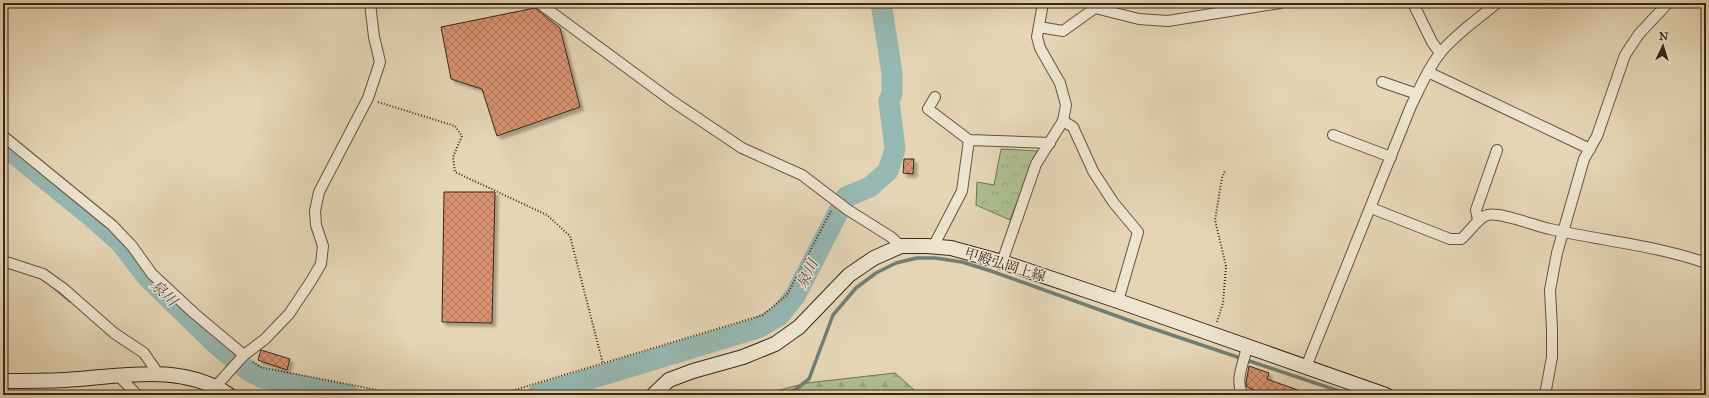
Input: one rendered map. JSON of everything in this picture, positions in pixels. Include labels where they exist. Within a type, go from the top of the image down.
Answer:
[{"type":"main road","name":"甲殿弘岡上線","points":[[653,395],[669,380],[693,371],[743,357],[775,344],[800,327],[849,276],[874,258],[901,246],[951,248],[1002,262],[1118,301],[1246,348],[1386,395]]},
{"type":"main road","points":[[3,381],[65,380],[117,374],[141,373],[180,376],[216,386],[229,395]]},
{"type":"street","points":[[216,386],[242,357],[265,339],[289,314],[312,281],[321,264],[323,246],[316,225],[315,211],[319,192],[368,98],[380,62],[374,37],[370,3]]},
{"type":"street","points":[[538,3],[672,101],[742,148],[802,175],[848,210],[891,237],[901,246]]},
{"type":"street","points":[[1002,262],[1036,164],[1063,121],[1066,106],[1060,83],[1040,48],[1037,37],[1043,3]]},
{"type":"street","points":[[1039,27],[1063,31],[1095,8],[1139,19],[1168,20],[1280,3]]},
{"type":"street","points":[[1413,3],[1432,42],[1440,53]]},
{"type":"street","points":[[1306,367],[1417,94],[1428,72],[1440,53],[1459,34],[1497,3]]},
{"type":"street","points":[[1545,395],[1552,358],[1550,290],[1557,253],[1584,159],[1597,136],[1626,55],[1639,34],[1668,3]]},
{"type":"street","points":[[1428,72],[1590,148]]},
{"type":"street","points":[[1382,82],[1417,94]]},
{"type":"street","points":[[935,97],[928,109],[969,140],[1050,143]]},
{"type":"street","points":[[1063,121],[1073,126],[1093,171],[1114,202],[1138,232],[1118,301]]},
{"type":"street","points":[[1333,135],[1391,157]]},
{"type":"street","points":[[3,136],[112,225],[132,246],[152,274],[242,357]]},
{"type":"street","points":[[933,247],[962,191],[969,140]]},
{"type":"street","points":[[1478,220],[1476,210],[1497,150]]},
{"type":"street","points":[[1371,208],[1450,239],[1462,240],[1470,232],[1478,220],[1487,215],[1500,216],[1564,232],[1666,251],[1706,263]]},
{"type":"street","points":[[3,261],[43,274],[64,289],[114,333],[144,353],[160,375]]},
{"type":"street","points":[[1243,395],[1241,392],[1239,378],[1246,348]]},
{"type":"street","points":[[117,374],[137,395]]},
{"type":"path","points":[[368,98],[455,126],[462,136],[453,157],[455,172],[547,215],[570,236],[604,364]]},
{"type":"path","points":[[1214,335],[1222,303],[1226,266],[1215,220],[1222,178],[1225,171]]},
{"type":"path","points":[[498,395],[764,315],[786,295],[836,201]]},
{"type":"path","points":[[242,357],[260,367],[402,395]]},
{"type":"green space","points":[[1001,149],[1037,151],[1010,220],[976,205],[977,182],[994,185]]},
{"type":"green space","points":[[895,373],[920,395],[760,395],[807,383]]},
{"type":"building","points":[[535,8],[560,28],[580,107],[497,136],[482,89],[451,79],[441,27]]},
{"type":"building","points":[[904,159],[914,159],[913,174],[903,173]]},
{"type":"building","points":[[444,192],[495,192],[492,323],[442,322]]},
{"type":"building","points":[[261,350],[290,359],[287,370],[258,360]]},
{"type":"building","points":[[1249,366],[1269,373],[1267,379],[1309,395],[1252,395],[1254,390],[1247,387],[1246,383]]},
{"type":"waterway","name":"泉川","points":[[537,395],[758,328],[779,316],[795,296],[846,197],[870,187],[888,171],[895,149],[889,101],[892,93],[892,73],[881,3]]},
{"type":"waterway","name":"泉川","points":[[3,145],[87,213],[121,243],[148,278],[217,345],[249,371],[263,378],[349,395]]},
{"type":"waterway","points":[[782,395],[795,390],[809,379],[833,315],[856,288],[876,273],[896,263],[917,258],[935,258],[962,262],[991,271],[1139,324],[1351,395]]},
{"type":"waterway","points":[[55,288],[70,301]]},
{"type":"waterway","points":[[734,395],[739,392],[769,395]]}]
